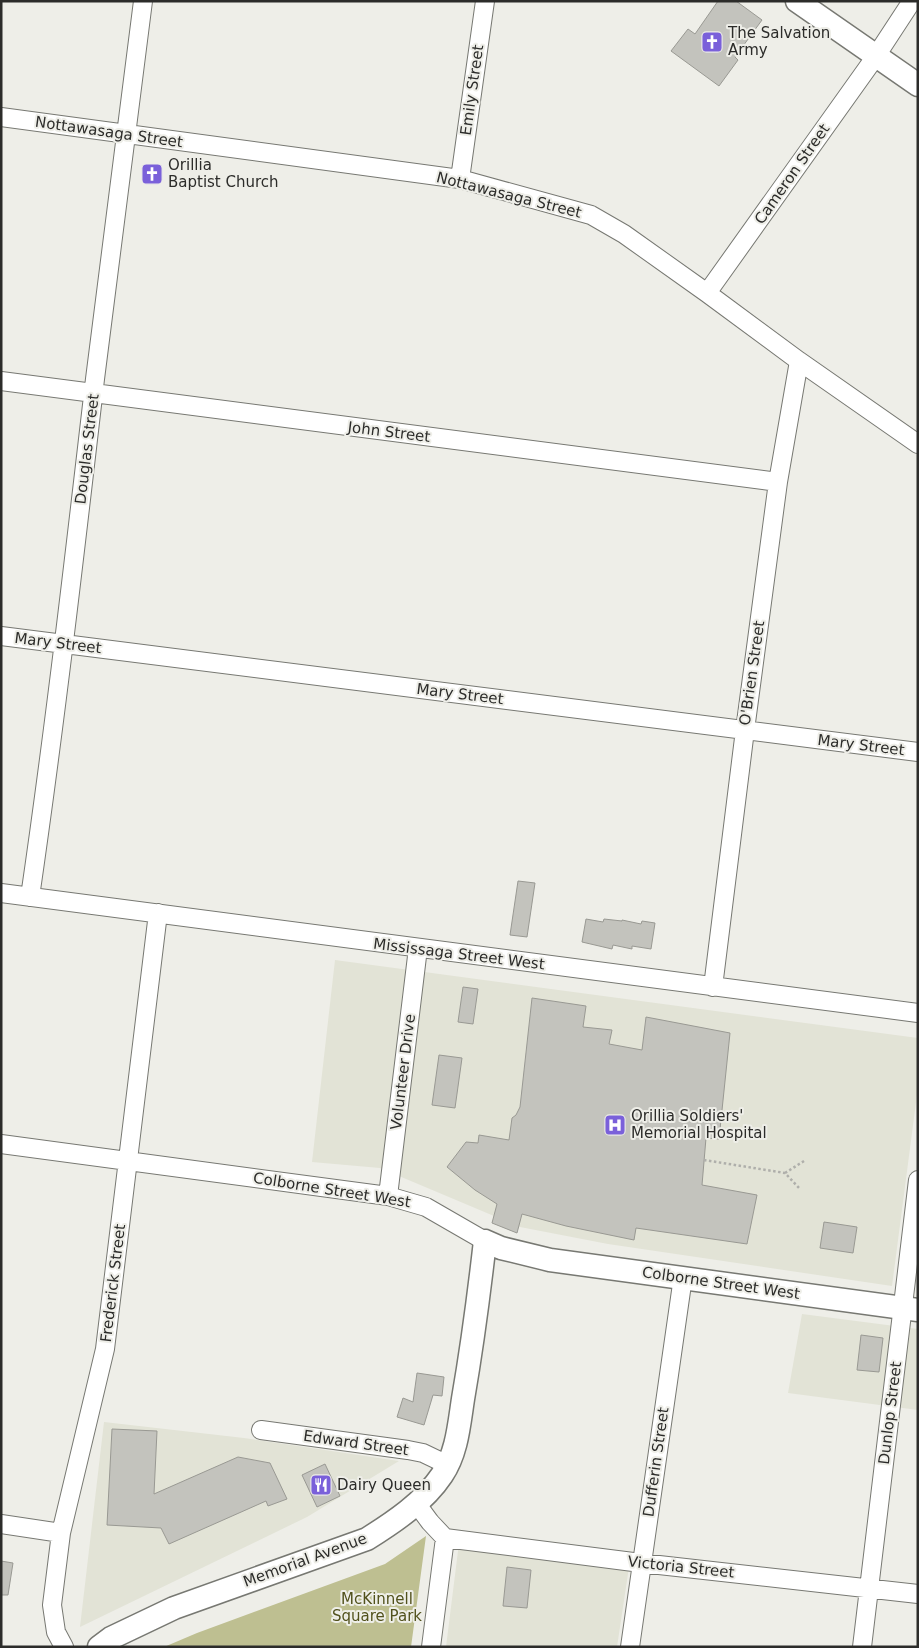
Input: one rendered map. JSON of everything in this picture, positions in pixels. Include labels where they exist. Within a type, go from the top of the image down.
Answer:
[{"type":"main road","points":[[797,1],[918,85]]},
{"type":"main road","name":"Colborne Street West","points":[[485,1241],[501,1248],[542,1258],[910,1309]]},
{"type":"main road","name":"Memorial Avenue","points":[[99,1647],[111,1638],[174,1608],[367,1539],[395,1520],[432,1488],[448,1464],[456,1444],[467,1380],[485,1241]]},
{"type":"street","name":"Douglas Street","points":[[30,897],[44,806],[143,1]]},
{"type":"street","name":"Emily Street","points":[[460,179],[485,1]]},
{"type":"street","name":"Cameron Street","points":[[708,293],[876,56],[912,1]]},
{"type":"street","name":"Nottawasaga Street","points":[[1,117],[460,179],[590,215],[624,234],[708,293],[798,361],[918,444]]},
{"type":"street","name":"O'Brien Street","points":[[713,987],[778,482],[798,361]]},
{"type":"street","name":"John Street","points":[[1,381],[778,482]]},
{"type":"street","name":"Mary Street","points":[[1,636],[918,752]]},
{"type":"street","name":"Mississaga Street West","points":[[1,893],[918,1013]]},
{"type":"street","name":"Frederick Street","points":[[64,1647],[56,1632],[52,1605],[61,1533],[105,1349],[158,913]]},
{"type":"street","name":"Volunteer Drive","points":[[388,1196],[418,948]]},
{"type":"street","name":"Colborne Street West","points":[[1,1144],[388,1196],[426,1207],[485,1241]]},
{"type":"street","name":"Dunlop Street","points":[[862,1647],[910,1309],[918,1180]]},
{"type":"street","name":"Dufferin Street","points":[[630,1647],[683,1278]]},
{"type":"street","name":"Edward Street","points":[[261,1430],[408,1450],[423,1453],[448,1464]]},
{"type":"street","points":[[416,1503],[430,1522],[446,1538],[431,1647]]},
{"type":"street","points":[[1,1524],[61,1533]]},
{"type":"street","name":"Victoria Street","points":[[446,1538],[641,1563],[918,1594]]},
{"type":"path","points":[[704,1160],[785,1173],[799,1188]]},
{"type":"path","points":[[785,1173],[804,1160]]},
{"type":"shaded area","name":"Orillia Soldiers' Memorial Hospital","points":[[335,960],[918,1038],[918,1087],[892,1286],[608,1244],[520,1227],[380,1168],[312,1162]]},
{"type":"shaded area","points":[[802,1314],[918,1329],[918,1410],[788,1393]]},
{"type":"shaded area","points":[[104,1422],[244,1438],[399,1461],[307,1517],[80,1627]]},
{"type":"shaded area","points":[[459,1543],[629,1567],[617,1647],[446,1647]]},
{"type":"green space","name":"McKinnell Square Park","points":[[426,1536],[411,1647],[164,1647],[197,1633],[385,1564]]},
{"type":"building","name":"The Salvation Army","points":[[718,1],[736,1],[762,20],[735,57],[738,60],[719,86],[671,51],[688,29],[695,34]]},
{"type":"building","points":[[518,881],[535,883],[527,937],[510,935]]},
{"type":"building","points":[[586,919],[603,922],[604,919],[641,924],[642,921],[655,923],[651,949],[632,946],[632,949],[613,945],[612,949],[582,942]]},
{"type":"building","points":[[463,987],[478,989],[473,1024],[458,1022]]},
{"type":"building","points":[[532,998],[586,1006],[583,1027],[612,1030],[609,1044],[642,1050],[646,1017],[730,1033],[719,1139],[706,1138],[702,1185],[757,1195],[747,1244],[636,1228],[634,1240],[566,1226],[522,1214],[517,1233],[492,1223],[497,1204],[475,1190],[447,1167],[466,1142],[478,1143],[479,1135],[509,1140],[512,1118],[520,1107]]},
{"type":"building","points":[[439,1055],[462,1058],[455,1108],[432,1105]]},
{"type":"building","points":[[824,1222],[857,1227],[853,1253],[820,1248]]},
{"type":"building","points":[[861,1335],[883,1338],[879,1372],[857,1370]]},
{"type":"building","points":[[417,1373],[444,1377],[442,1396],[433,1395],[424,1425],[397,1417],[403,1398],[413,1402]]},
{"type":"building","points":[[112,1429],[157,1431],[154,1494],[238,1457],[270,1463],[287,1499],[268,1506],[266,1501],[169,1544],[161,1528],[107,1525]]},
{"type":"building","points":[[325,1464],[340,1496],[317,1507],[302,1475]]},
{"type":"building","points":[[1,1561],[13,1563],[8,1595],[1,1595]]},
{"type":"building","points":[[507,1567],[531,1570],[527,1608],[503,1606]]},
{"type":"place","name":"The Salvation Army","points":[[712,42]]},
{"type":"place","name":"Orillia Baptist Church","points":[[152,174]]},
{"type":"place","name":"Orillia Soldiers' Memorial Hospital","points":[[615,1125]]},
{"type":"place","name":"Dairy Queen","points":[[321,1485]]}]
